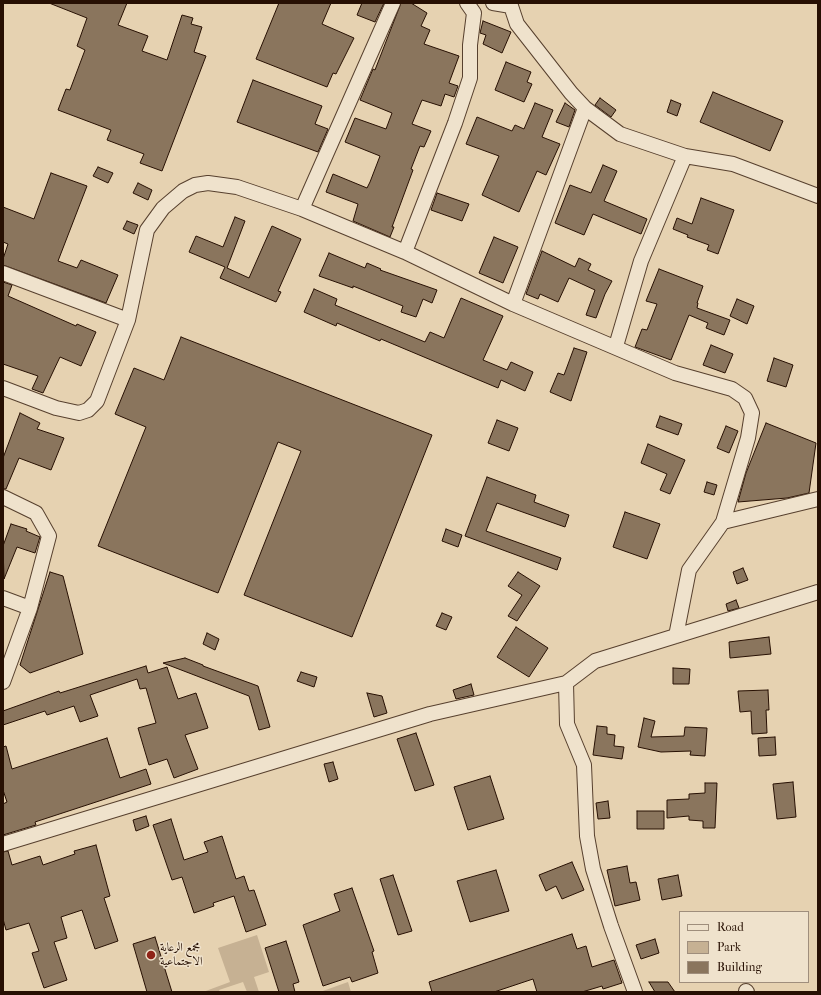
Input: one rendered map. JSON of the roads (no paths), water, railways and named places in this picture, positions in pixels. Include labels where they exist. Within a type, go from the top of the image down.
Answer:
[{"type":"street","points":[[302,209],[392,3]]},
{"type":"street","points":[[405,252],[456,122],[470,78],[470,45],[474,13],[467,3]]},
{"type":"street","points":[[493,3],[511,6],[517,24],[523,33],[585,108],[620,134],[684,156],[733,164],[818,196]]},
{"type":"street","points":[[513,304],[585,108]]},
{"type":"street","points":[[616,346],[641,261],[684,156]]},
{"type":"street","points":[[3,388],[56,408],[79,412],[88,410],[97,401],[128,320],[147,230],[163,208],[183,191],[195,185],[208,183],[237,187],[302,209],[405,252],[513,304],[616,346],[675,373],[732,389],[745,398],[750,405],[752,413],[748,438],[723,522],[689,570],[676,636]]},
{"type":"street","points":[[3,273],[128,320]]},
{"type":"street","points":[[3,497],[36,513],[49,536],[30,608],[3,682]]},
{"type":"street","points":[[723,522],[818,499]]},
{"type":"street","points":[[3,844],[430,714],[566,683],[595,661],[818,592]]},
{"type":"street","points":[[3,598],[30,608]]},
{"type":"street","points":[[566,683],[567,724],[584,765],[587,836],[593,869],[611,926],[635,992]]},
{"type":"place","name":"مجمع الرعاية الاجتماعية","points":[[151,955]]}]
